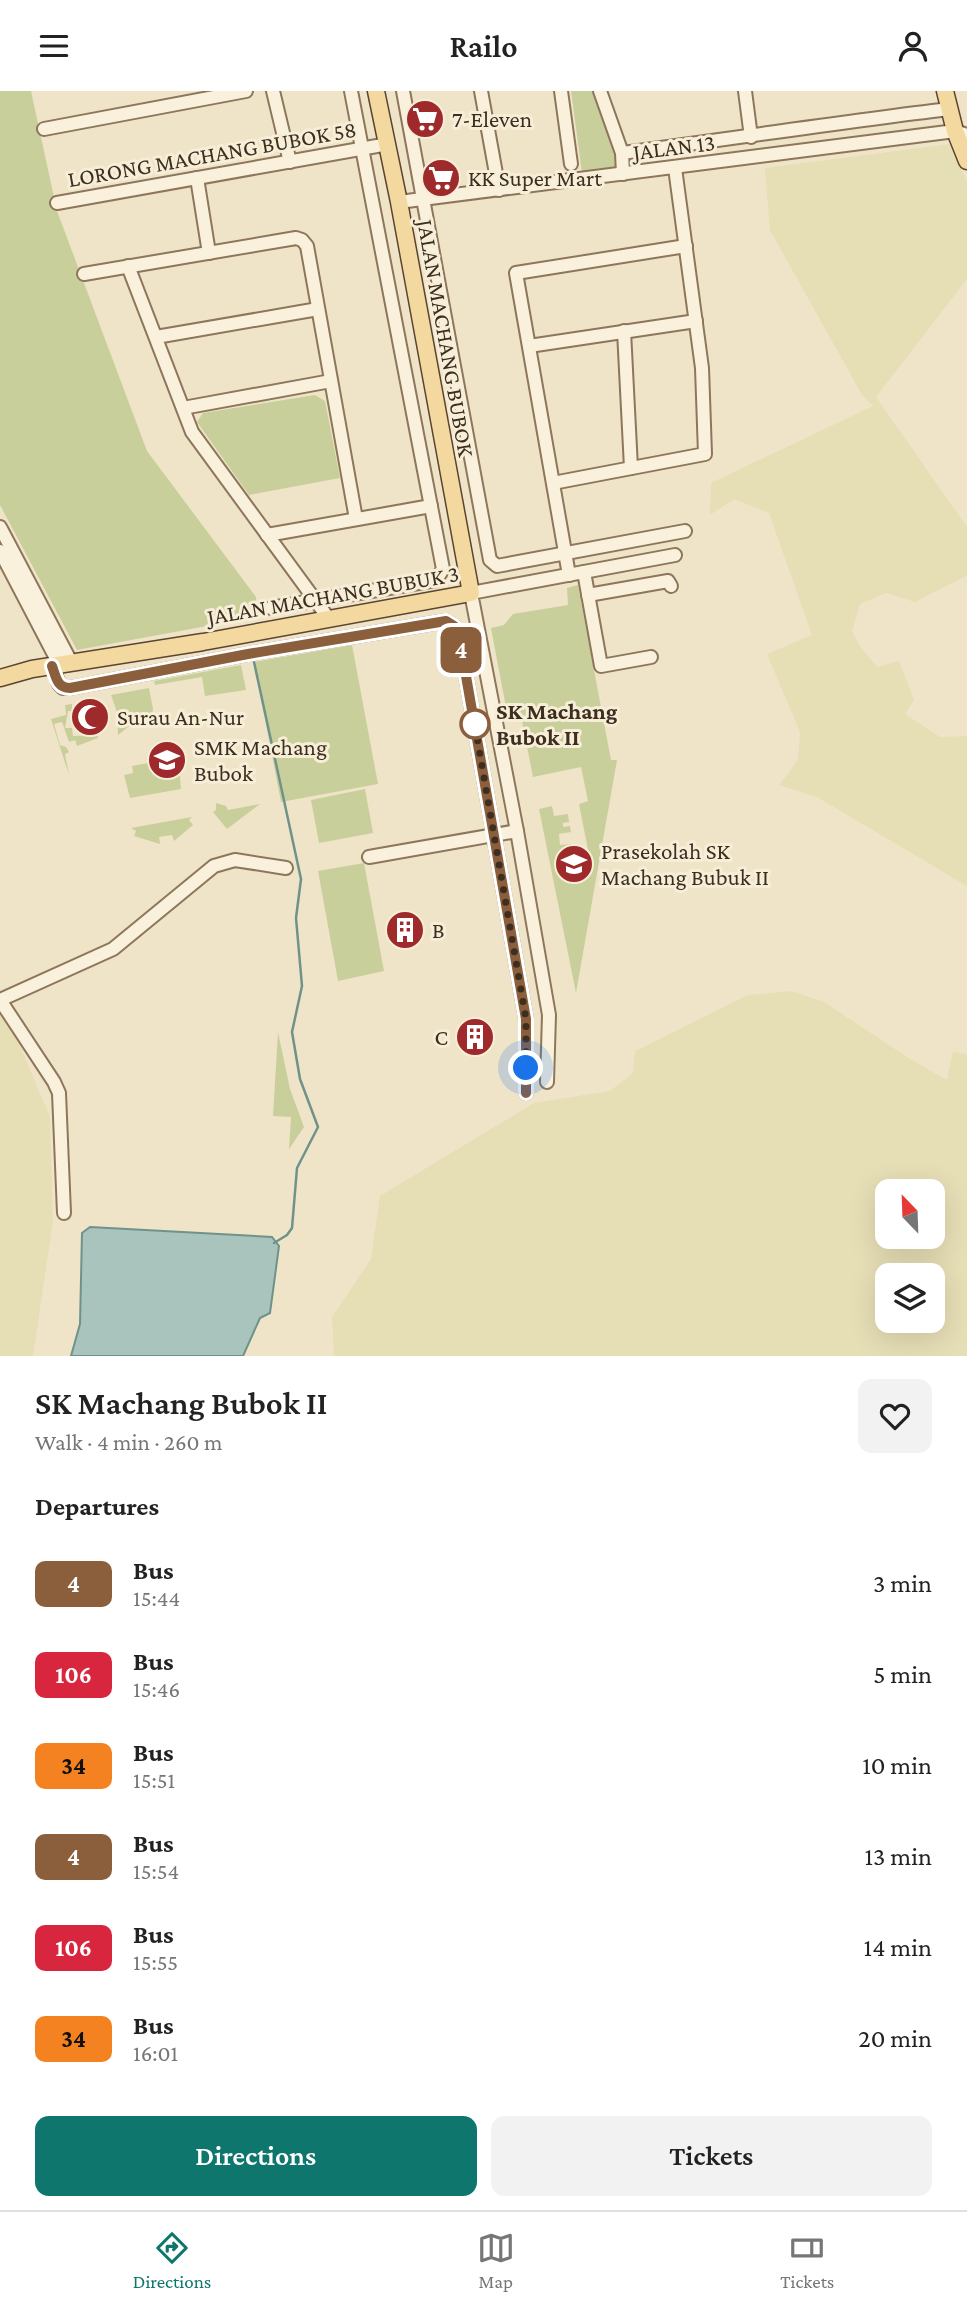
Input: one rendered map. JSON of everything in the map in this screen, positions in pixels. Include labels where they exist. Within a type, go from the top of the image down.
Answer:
[{"type":"main road","name":"JALAN MACHANG BUBOK","points":[[376,91],[375,146],[399,202],[471,593]]},
{"type":"main road","points":[[946,91],[949,109],[961,133],[967,161]]},
{"type":"main road","name":"JALAN MACHANG BUBUK 3","points":[[0,678],[61,664],[203,642],[471,593]]},
{"type":"street","points":[[44,129],[246,91]]},
{"type":"street","points":[[273,91],[290,162]]},
{"type":"street","points":[[351,91],[375,146]]},
{"type":"street","points":[[403,91],[490,561],[497,566],[685,531]]},
{"type":"street","points":[[481,91],[499,190]]},
{"type":"street","points":[[561,91],[571,165]]},
{"type":"street","points":[[600,91],[622,153],[623,174]]},
{"type":"street","points":[[745,91],[751,137]]},
{"type":"street","points":[[622,153],[949,109]]},
{"type":"street","name":"JALAN 13","points":[[399,202],[961,133]]},
{"type":"street","name":"LORONG MACHANG BUBOK 58","points":[[57,203],[375,146]]},
{"type":"street","name":"JALAN MACHANG BUBOK","points":[[375,146],[443,569],[440,577]]},
{"type":"street","points":[[553,483],[705,454],[702,368],[675,168]]},
{"type":"street","points":[[197,178],[209,253]]},
{"type":"street","points":[[84,274],[296,238],[302,240],[307,246],[356,519]]},
{"type":"street","points":[[569,575],[516,273],[686,246]]},
{"type":"street","points":[[128,266],[192,432],[329,619]]},
{"type":"street","points":[[156,337],[318,309]]},
{"type":"street","points":[[529,346],[696,321]]},
{"type":"street","points":[[624,331],[631,468]]},
{"type":"street","points":[[183,408],[331,381]]},
{"type":"street","points":[[267,535],[431,506]]},
{"type":"street","points":[[0,527],[61,664],[59,684],[63,688],[446,621],[454,626],[459,636],[526,1019],[526,1093]]},
{"type":"street","points":[[0,551],[32,599]]},
{"type":"street","name":"JALAN MACHANG BUBUK 3","points":[[471,593],[674,555]]},
{"type":"street","points":[[584,572],[601,666],[651,657]]},
{"type":"street","name":"JALAN MACHANG BUBUK 3","points":[[271,608],[436,580],[440,577]]},
{"type":"street","points":[[588,595],[668,581],[671,586]]},
{"type":"street","points":[[471,593],[549,1015],[547,1082]]},
{"type":"street","points":[[284,627],[287,647]]},
{"type":"street","points":[[203,642],[206,662]]},
{"type":"street","points":[[369,857],[517,831]]},
{"type":"street","points":[[64,1213],[59,1093],[0,1000],[113,949],[214,866],[235,860],[286,868]]},
{"type":"shaded area","points":[[950,144],[967,182],[967,279],[876,397],[967,527],[967,576],[915,602],[886,593],[860,604],[852,631],[877,667],[899,661],[914,700],[905,714],[940,737],[967,736],[967,886],[817,797],[779,785],[798,760],[800,732],[767,654],[812,635],[769,513],[734,499],[710,515],[711,483],[873,406],[862,395],[770,230],[765,168]]},
{"type":"shaded area","points":[[792,991],[824,1002],[947,1080],[953,1052],[967,1054],[967,1356],[334,1356],[332,1317],[371,1259],[380,1196],[534,1103],[610,1091],[633,1073],[635,1051],[748,995]]},
{"type":"shaded area","points":[[0,1013],[17,1039],[50,1117],[53,1221],[33,1356],[0,1356]]},
{"type":"green space","points":[[0,91],[31,91],[57,211],[147,451],[256,597],[256,617],[77,650],[0,505]]},
{"type":"green space","points":[[571,91],[592,91],[601,114],[615,137],[617,169],[582,173]]},
{"type":"green space","points":[[315,395],[325,401],[340,478],[249,495],[197,422],[203,413]]},
{"type":"green space","points":[[578,585],[611,760],[617,760],[576,993],[539,809],[552,806],[554,816],[568,814],[569,822],[563,823],[563,827],[570,826],[571,832],[559,834],[560,845],[572,844],[573,847],[563,852],[568,863],[589,855],[579,804],[588,801],[581,767],[533,777],[521,716],[508,718],[491,628],[504,625],[513,614],[568,605],[567,588]]},
{"type":"green space","points":[[352,645],[378,784],[281,802],[254,662]]},
{"type":"green space","points":[[241,665],[246,690],[205,696],[202,677],[155,685],[154,681]]},
{"type":"green space","points":[[149,688],[153,709],[151,722],[128,727],[118,735],[117,712],[111,695]]},
{"type":"green space","points":[[72,704],[65,728],[72,728],[73,736],[98,735],[98,738],[77,746],[75,740],[69,742],[62,722],[54,724],[60,745],[66,747],[69,752],[65,754],[69,775],[51,719],[66,715],[65,705]]},
{"type":"green space","points":[[170,759],[172,766],[179,765],[181,789],[130,798],[124,775],[133,773],[132,766]]},
{"type":"green space","points":[[365,789],[373,833],[319,843],[311,800]]},
{"type":"green space","points":[[216,803],[226,806],[228,810],[260,804],[227,829],[213,812],[216,810]]},
{"type":"green space","points":[[192,817],[189,820],[193,825],[174,841],[172,835],[159,837],[160,844],[134,836],[136,831],[131,828]]},
{"type":"green space","points":[[364,863],[384,971],[338,981],[318,871]]},
{"type":"green space","points":[[278,1032],[290,1089],[304,1127],[289,1149],[291,1117],[273,1116]]},
{"type":"water","points":[[90,1227],[272,1237],[279,1246],[270,1313],[260,1318],[243,1356],[71,1356],[80,1324],[82,1233]]},
{"type":"waterway","points":[[254,662],[301,879],[296,918],[302,986],[292,1032],[300,1079],[318,1127],[297,1168],[292,1228],[287,1235],[274,1243]]},
{"type":"bus line","name":"4","points":[[52,666],[59,684],[63,688],[70,688],[248,654],[446,621],[454,626],[459,636],[526,1019],[526,1093]]},
{"type":"place","name":"7-Eleven","points":[[425,119]]},
{"type":"place","name":"KK Super Mart","points":[[441,178]]},
{"type":"place","name":"Surau An-Nur","points":[[90,717]]},
{"type":"place","name":"SK Machang Bubok II","points":[[475,724]]},
{"type":"place","name":"SMK Machang Bubok","points":[[167,760]]},
{"type":"place","name":"Prasekolah SK Machang Bubuk II","points":[[574,864]]},
{"type":"place","name":"B","points":[[405,930]]},
{"type":"place","name":"C","points":[[475,1037]]},
{"type":"route","points":[[475,724],[474,720],[526,1019],[526,1068]]}]
